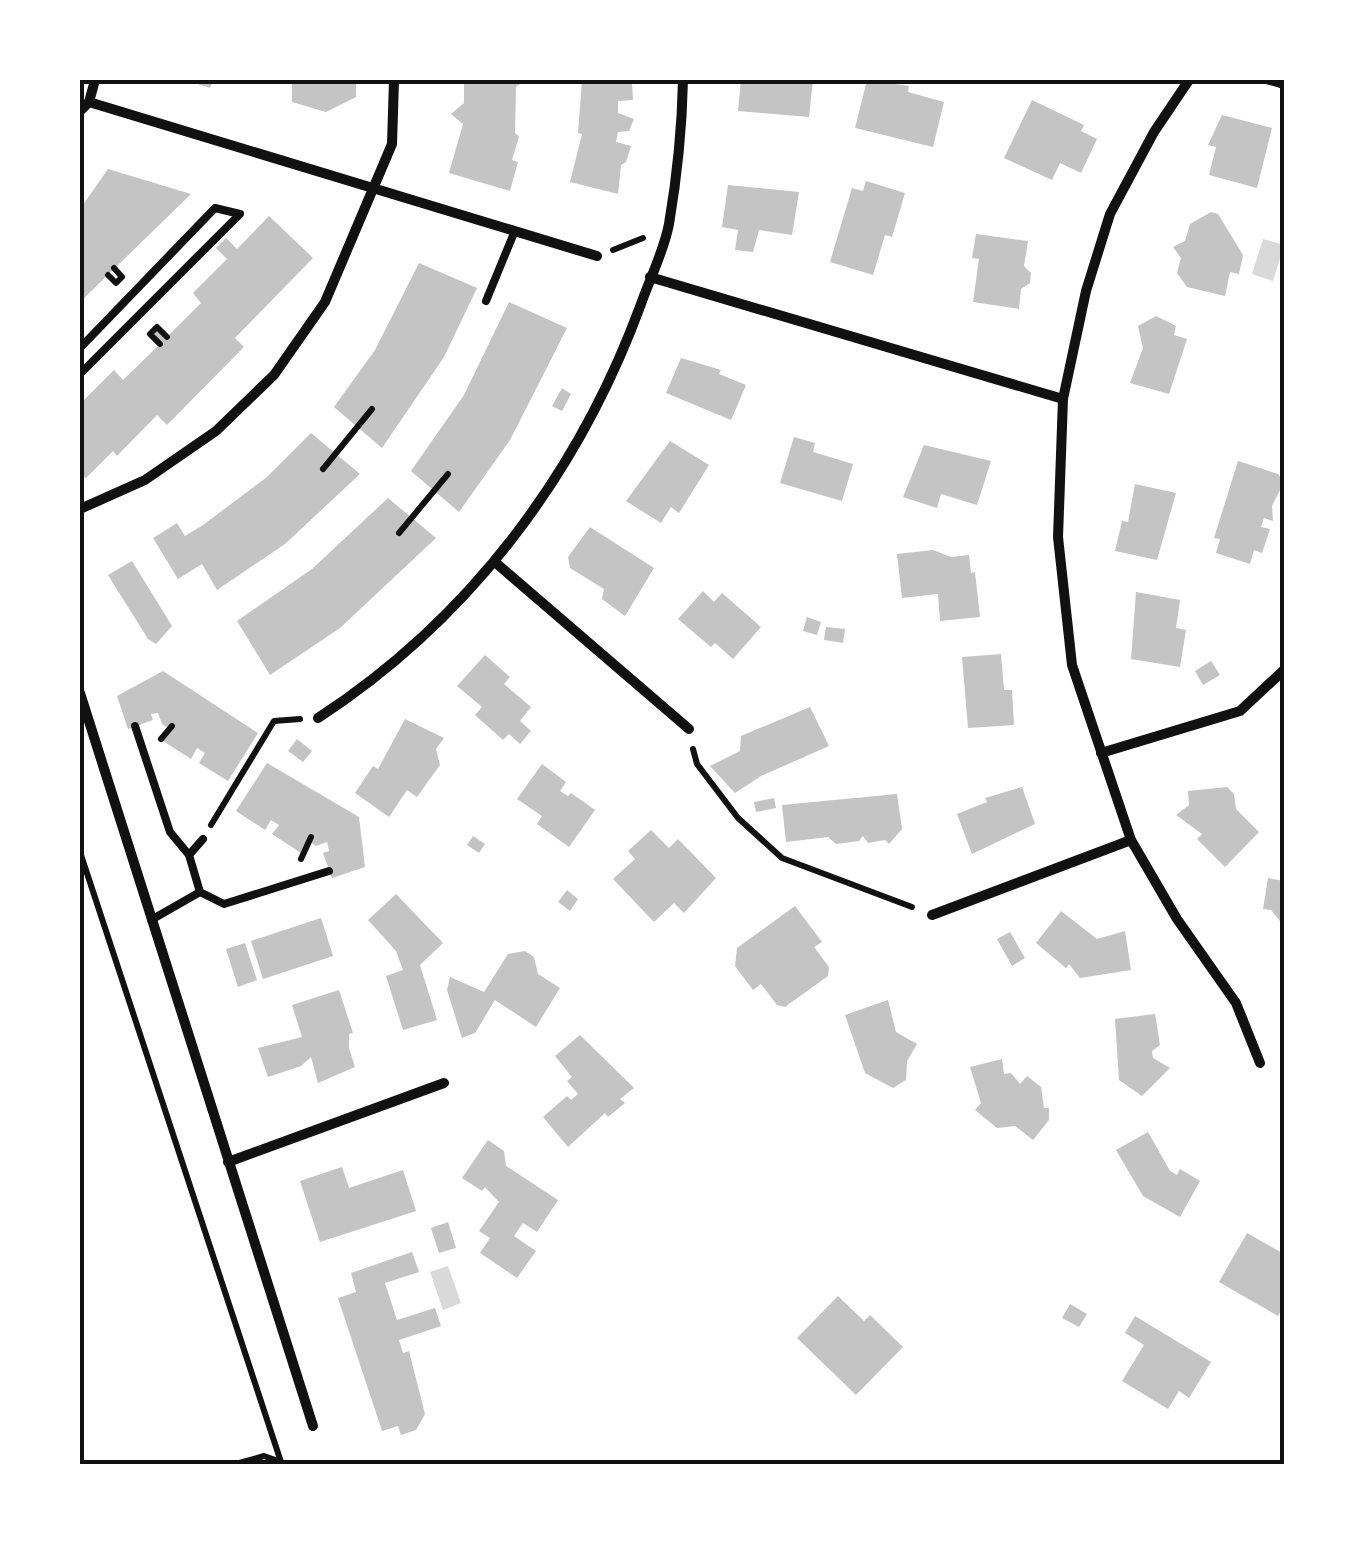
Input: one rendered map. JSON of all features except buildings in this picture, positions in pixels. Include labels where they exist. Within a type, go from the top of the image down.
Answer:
[{"type":"street","points":[[94,80],[84,106],[597,256]]},
{"type":"street","points":[[80,510],[145,480],[202,441],[274,374],[326,302],[392,144],[394,80]]},
{"type":"street","points":[[318,718],[370,684],[496,563],[554,484],[614,376],[668,229],[682,133],[683,80]]},
{"type":"street","points":[[1190,80],[1154,132],[1110,214],[1086,291],[1063,399],[1058,536],[1072,665],[1131,840],[1176,919],[1236,1003],[1260,1063]]},
{"type":"street","points":[[650,277],[1063,399]]},
{"type":"street","points":[[496,563],[689,729]]},
{"type":"street","points":[[1101,753],[1240,712],[1284,670]]},
{"type":"street","points":[[80,693],[313,1426]]},
{"type":"street","points":[[932,915],[1131,840]]},
{"type":"street","points":[[228,1162],[444,1083]]},
{"type":"lane","points":[[80,348],[215,208],[240,214],[80,374]]},
{"type":"lane","points":[[486,301],[514,232]]},
{"type":"lane","points":[[135,726],[170,832],[190,855],[200,892],[224,904],[329,871]]},
{"type":"lane","points":[[190,855],[202,839]]},
{"type":"lane","points":[[151,920],[200,892]]},
{"type":"path","points":[[1262,80],[1284,86]]},
{"type":"path","points":[[597,256],[668,229]]},
{"type":"path","points":[[160,330],[167,338]]},
{"type":"path","points":[[153,337],[160,344]]},
{"type":"path","points":[[323,469],[372,409]]},
{"type":"path","points":[[399,533],[448,474]]},
{"type":"path","points":[[202,839],[274,721],[318,718]]},
{"type":"path","points":[[689,729],[697,764],[738,818],[782,858],[932,915]]},
{"type":"path","points":[[300,860],[311,837]]},
{"type":"path","points":[[80,852],[282,1462],[264,1456],[232,1465]]},
{"type":"shaded area","points":[[1263,239],[1284,245],[1273,281],[1252,274]]},
{"type":"shaded area","points":[[448,1266],[461,1303],[443,1310],[430,1272]]}]
